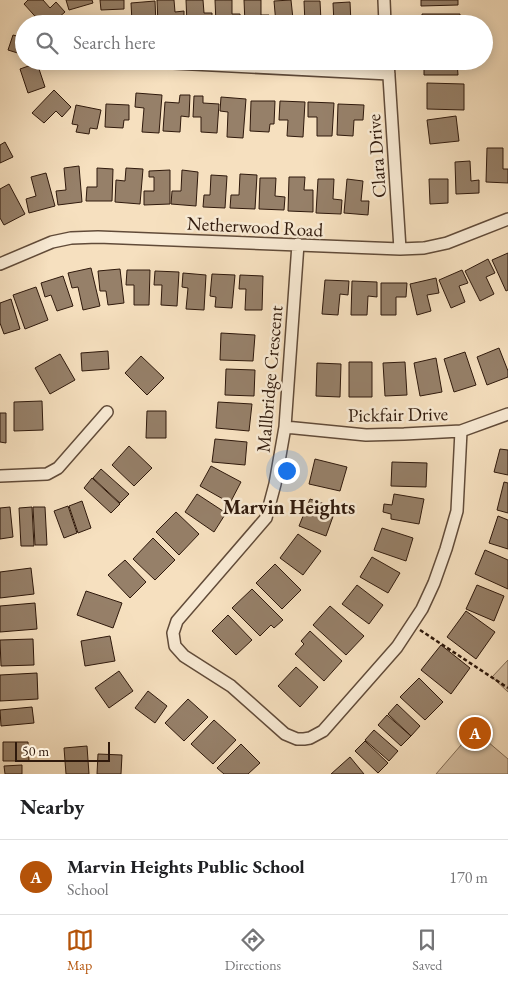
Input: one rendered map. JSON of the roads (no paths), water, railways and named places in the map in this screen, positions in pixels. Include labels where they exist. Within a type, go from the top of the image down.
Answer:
[{"type":"street","points":[[384,0],[385,15]]},
{"type":"street","points":[[311,70],[389,74]]},
{"type":"street","name":"Clara Drive","points":[[389,70],[400,250]]},
{"type":"street","name":"Netherwood Road","points":[[0,264],[52,242],[71,238],[98,237],[298,244],[400,250],[424,248],[447,243],[508,219]]},
{"type":"street","name":"Mallbridge Crescent","points":[[298,244],[285,427],[275,484],[266,518],[178,621],[173,633],[175,646],[184,656],[231,686],[284,734],[297,739],[304,739],[323,731],[397,647],[412,625],[434,583],[457,511],[462,431]]},
{"type":"street","points":[[0,476],[47,474],[58,468],[106,412]]},
{"type":"street","name":"Pickfair Drive","points":[[285,427],[366,435],[462,431],[508,414]]},
{"type":"place","name":"Marvin Heights Public School","points":[[475,733]]},
{"type":"district","name":"Marvin Heights","points":[[289,507]]}]
